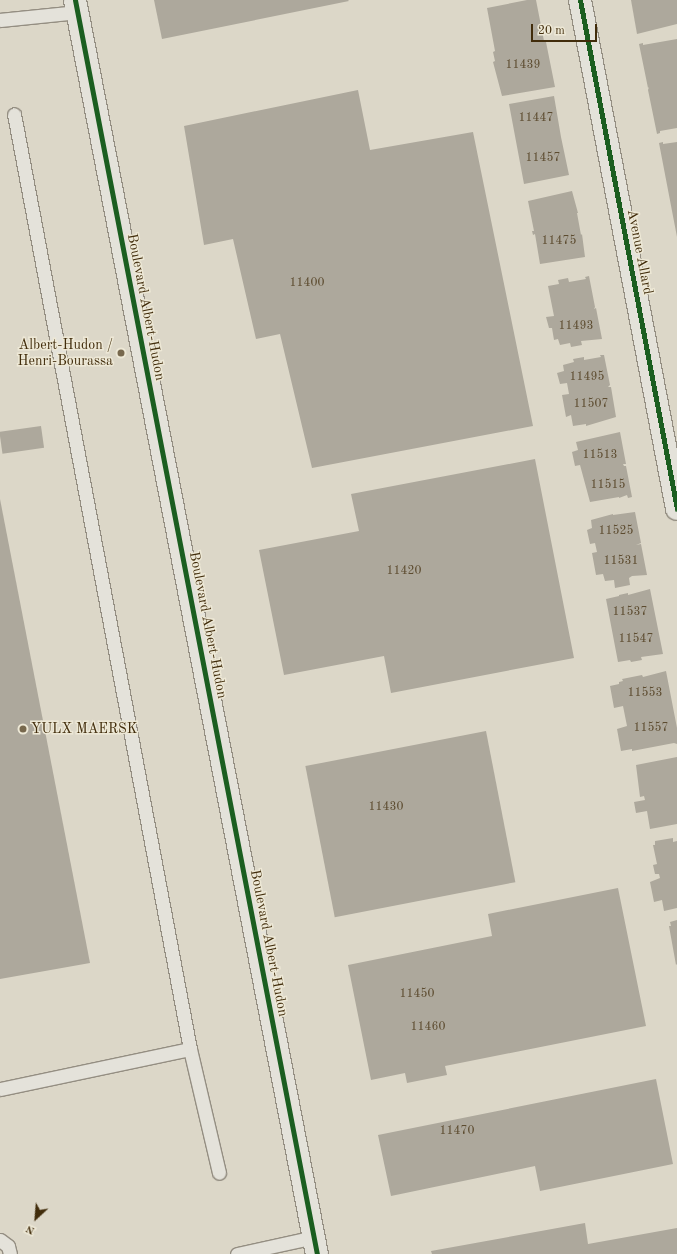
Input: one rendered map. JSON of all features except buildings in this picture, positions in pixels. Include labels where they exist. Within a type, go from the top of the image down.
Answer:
[{"type":"street","name":"Avenue Allard","points":[[580,0],[677,509]]},
{"type":"street","name":"Boulevard Albert-Hudon","points":[[76,6],[315,1246]]},
{"type":"lane","points":[[0,20],[76,6]]},
{"type":"lane","points":[[14,114],[190,1049],[219,1173]]},
{"type":"lane","points":[[0,1089],[190,1049]]},
{"type":"lane","points":[[0,1240],[8,1246],[10,1254]]},
{"type":"lane","points":[[237,1254],[315,1246]]},
{"type":"cycle path","points":[[75,0],[317,1254]]},
{"type":"cycle path","points":[[580,0],[677,509]]},
{"type":"place","name":"Albert-Hudon / Henri-Bourassa","points":[[121,353]]},
{"type":"place","name":"YULX MAERSK","points":[[23,729]]}]
